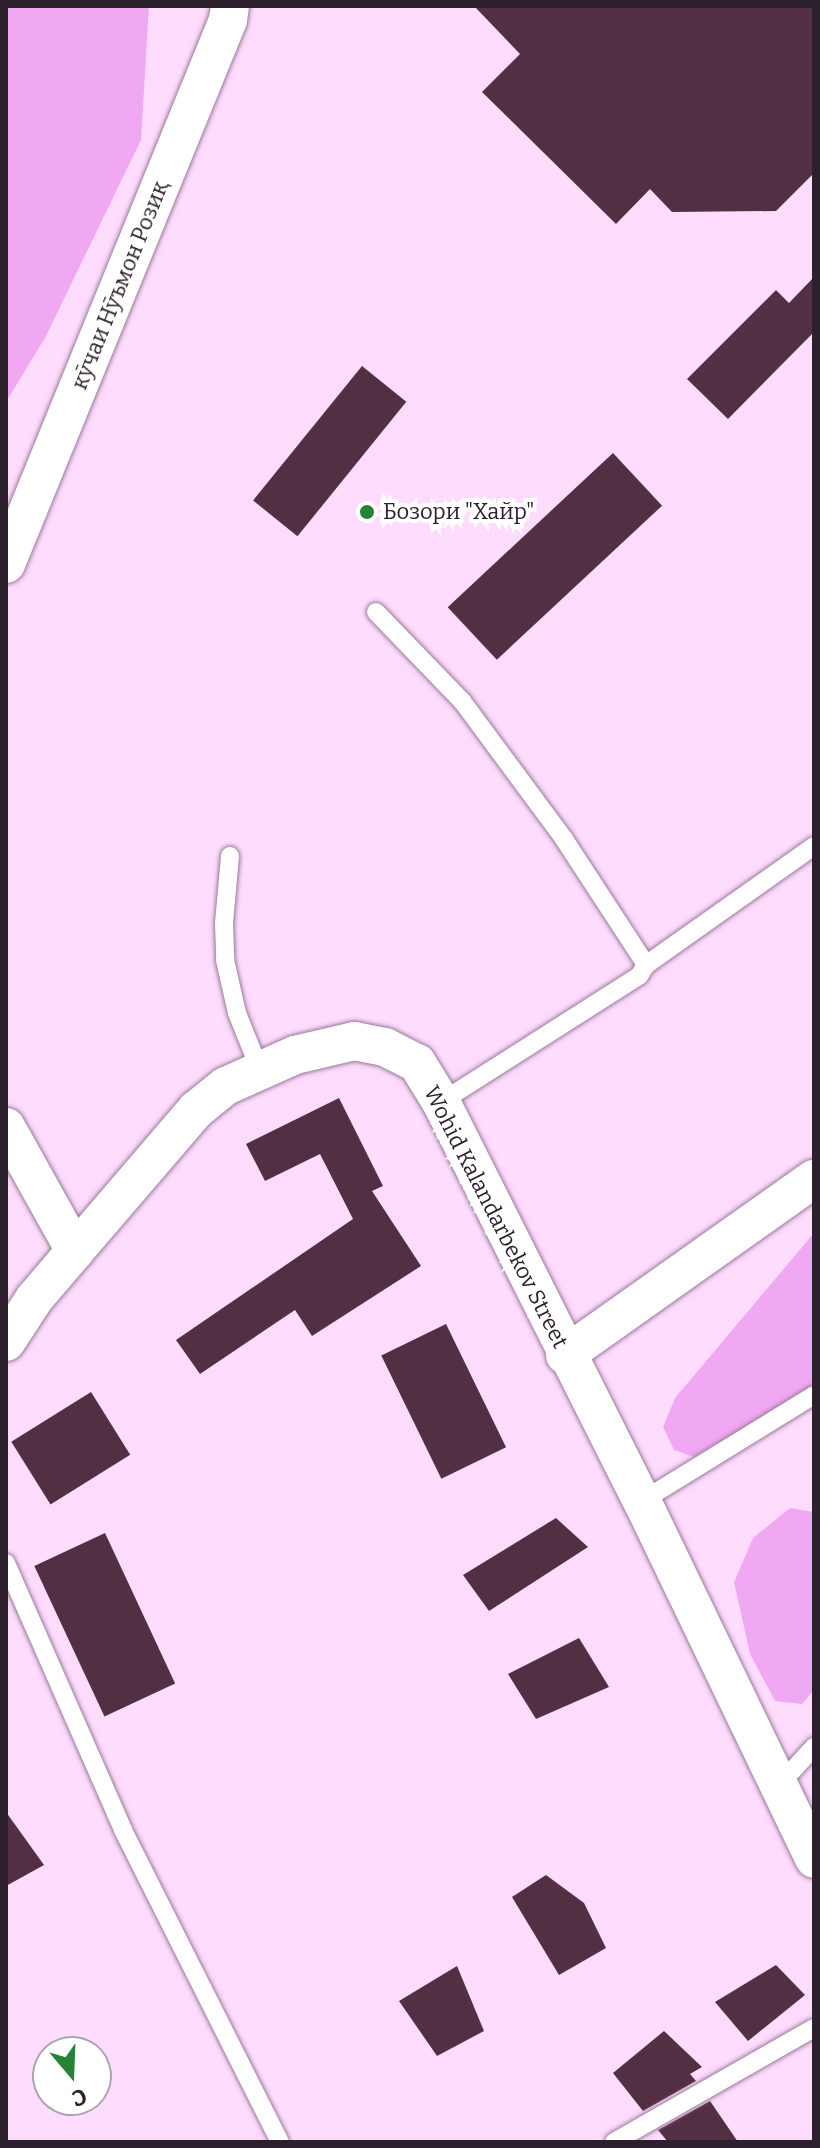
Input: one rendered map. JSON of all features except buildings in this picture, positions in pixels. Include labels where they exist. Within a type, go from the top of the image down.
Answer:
[{"type":"street","name":"кӯчаи Нӯъмон Розиқ","points":[[6,564],[228,20],[230,6]]},
{"type":"street","name":"Wohid Kalandarbekov Street","points":[[6,1342],[34,1299],[196,1110],[226,1086],[259,1068],[354,1041],[385,1047],[417,1063],[441,1102],[565,1355],[642,1501],[814,1859]]},
{"type":"street","points":[[6,1127],[75,1251]]},
{"type":"street","points":[[565,1355],[814,1179]]},
{"type":"lane","points":[[376,612],[462,701],[564,839],[646,965]]},
{"type":"lane","points":[[441,1102],[639,976],[646,965],[814,846]]},
{"type":"lane","points":[[230,856],[224,923],[225,960],[237,1013],[259,1068]]},
{"type":"lane","points":[[642,1501],[814,1395]]},
{"type":"lane","points":[[6,1563],[123,1830],[280,2142]]},
{"type":"lane","points":[[779,1785],[814,1747]]},
{"type":"lane","points":[[614,2142],[814,2028]]},
{"type":"shaded area","points":[[6,6],[149,6],[141,140],[45,338],[6,402]]},
{"type":"shaded area","points":[[814,1233],[814,1386],[694,1457],[674,1450],[663,1427],[675,1398]]},
{"type":"shaded area","points":[[790,1508],[814,1512],[814,1690],[802,1704],[775,1701],[750,1654],[734,1582],[753,1538]]},
{"type":"place","name":"Бозори \"Хайр\"","points":[[367,512]]}]
